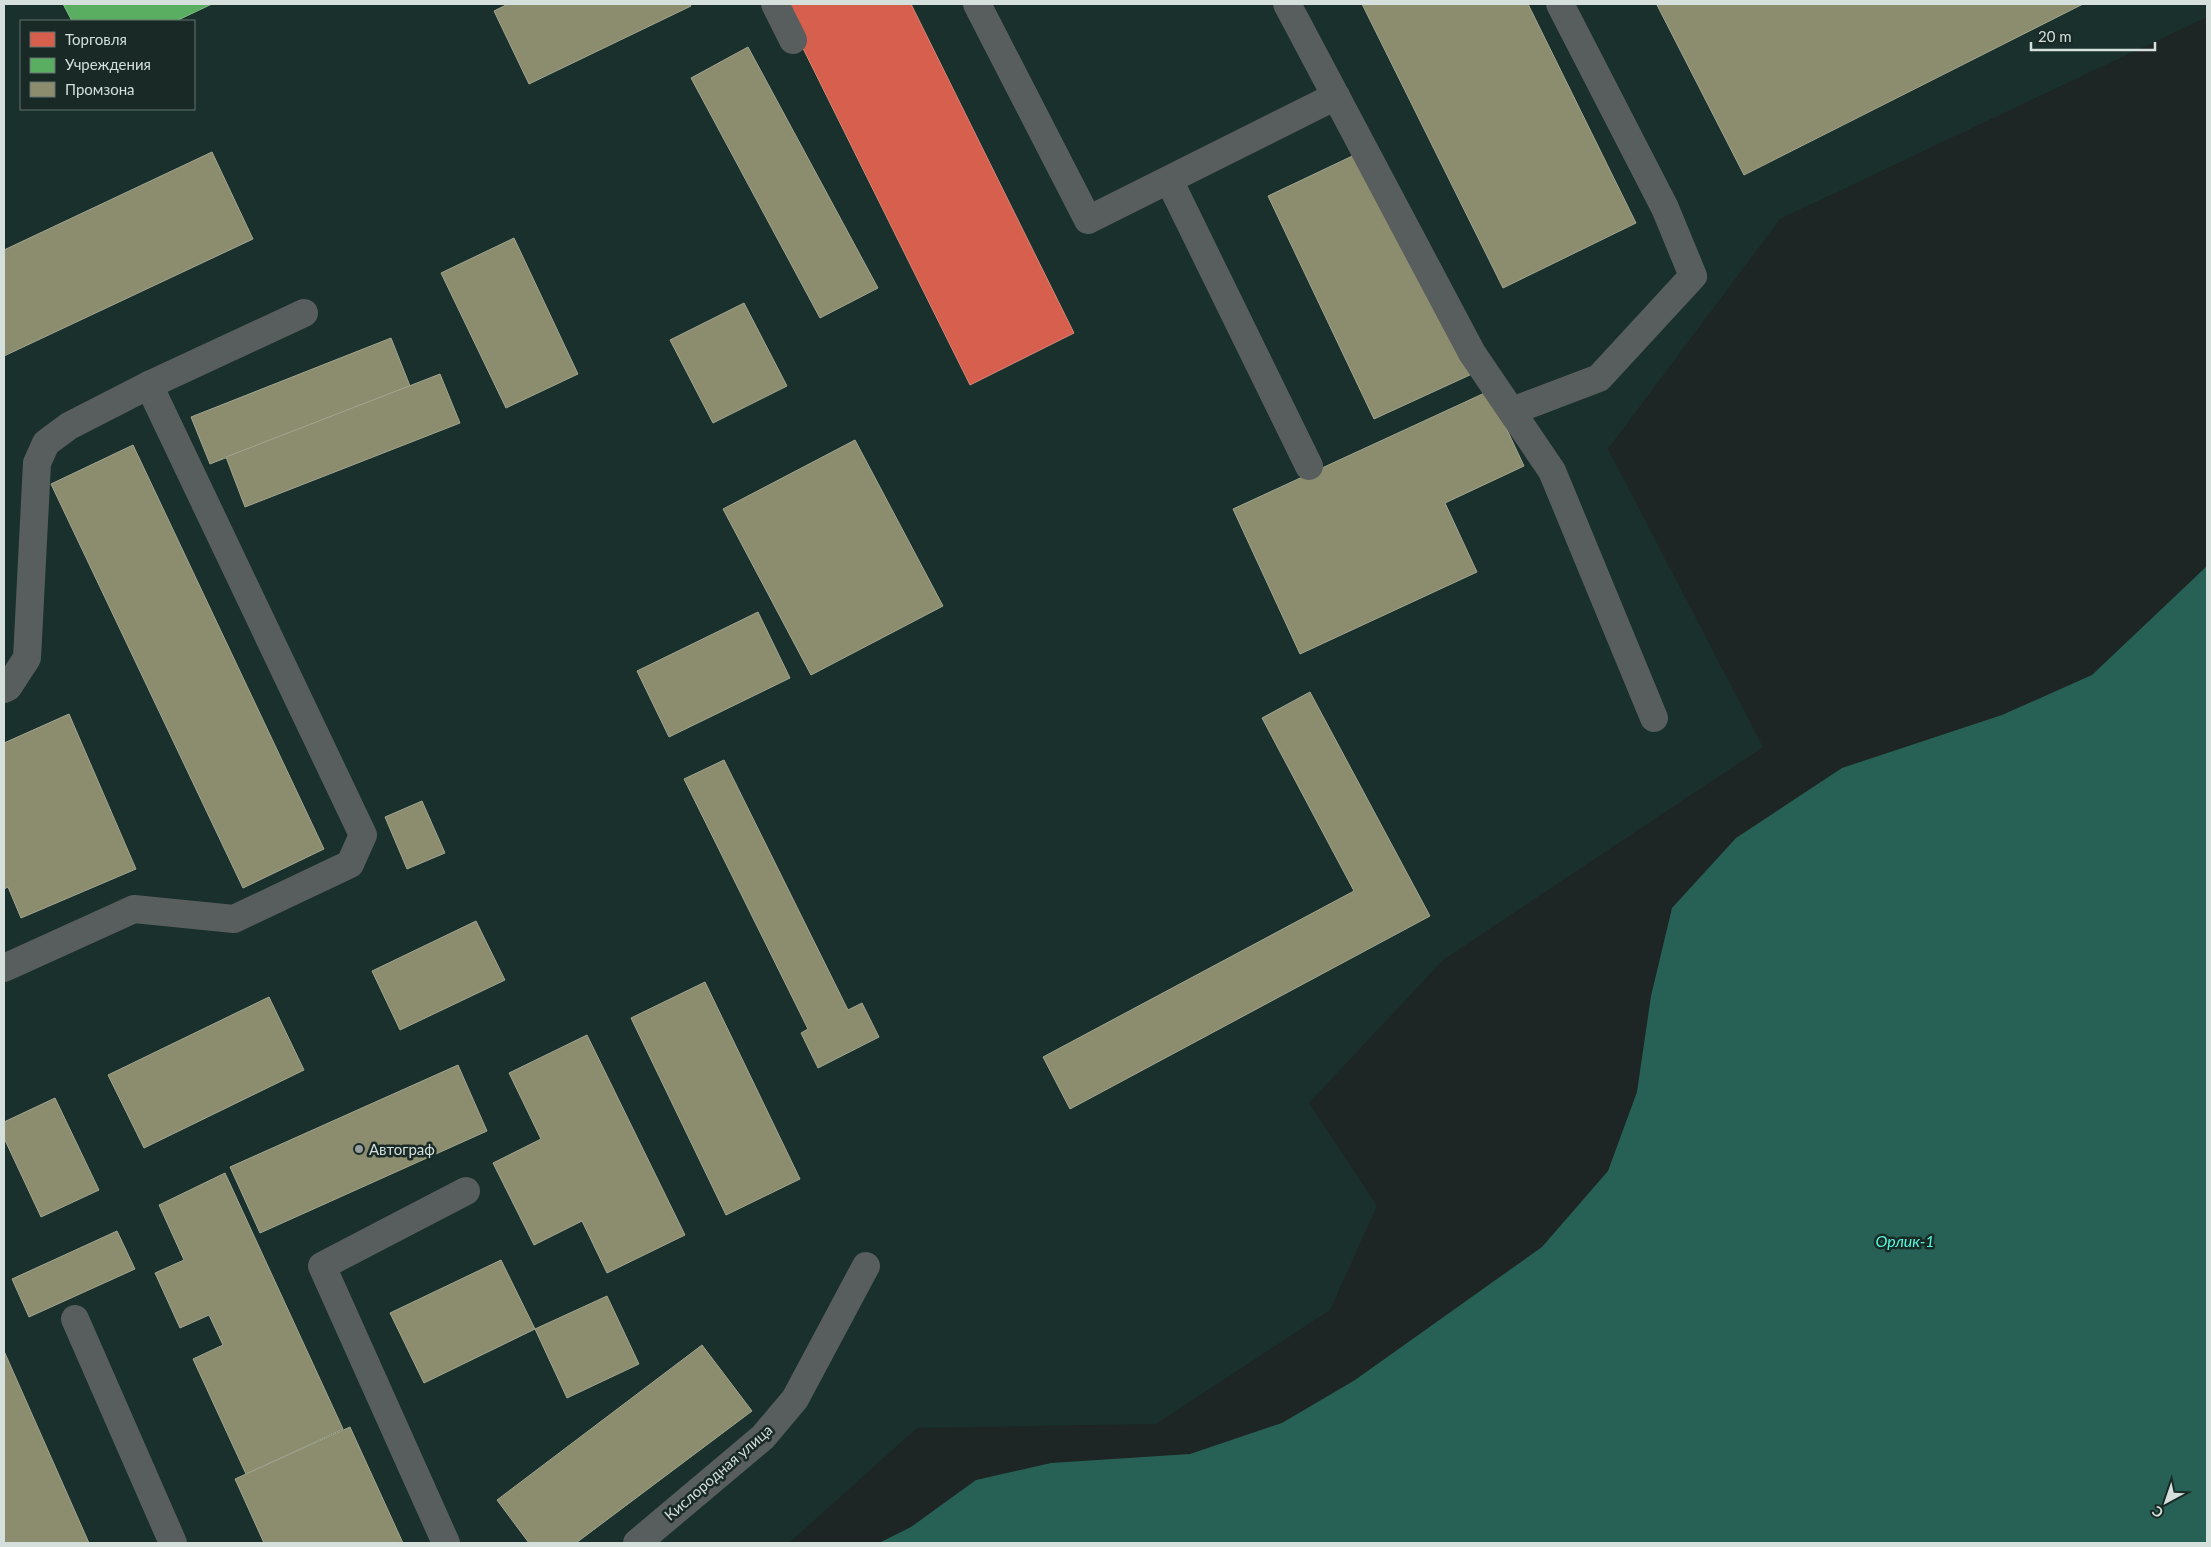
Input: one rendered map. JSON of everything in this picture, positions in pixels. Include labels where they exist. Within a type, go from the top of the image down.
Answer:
[{"type":"street","points":[[775,4],[792,40]]},
{"type":"street","points":[[977,4],[1088,220],[1336,96]]},
{"type":"street","points":[[1287,4],[1472,354],[1552,471],[1654,718]]},
{"type":"street","points":[[1512,411],[1599,378],[1693,276],[1665,208],[1560,4]]},
{"type":"street","points":[[1169,180],[1309,466]]},
{"type":"street","points":[[4,688],[8,687],[27,658],[37,463],[46,443],[69,426],[149,385],[304,313]]},
{"type":"street","points":[[4,968],[134,909],[234,919],[350,864],[364,835],[149,385]]},
{"type":"street","points":[[446,1543],[322,1266],[466,1191]]},
{"type":"street","name":"Кислородная улица","points":[[637,1543],[763,1436],[796,1399],[866,1266]]},
{"type":"street","points":[[75,1318],[173,1543]]},
{"type":"shaded area","points":[[4,4],[2207,4],[2207,17],[1780,219],[1608,449],[1763,747],[1443,960],[1309,1103],[1377,1206],[1330,1310],[1156,1424],[917,1428],[789,1543],[4,1543]]},
{"type":"water","name":"Орлик-1","points":[[2207,566],[2207,1543],[879,1543],[911,1527],[976,1480],[1051,1463],[1190,1454],[1282,1423],[1355,1380],[1542,1247],[1608,1171],[1637,1092],[1651,996],[1672,908],[1736,838],[1842,768],[2002,715],[2092,675]]},
{"type":"building: Торговля","points":[[781,4],[911,4],[1074,333],[970,385]]},
{"type":"building: Учреждения","points":[[63,4],[212,4],[178,20],[71,20]]},
{"type":"building: Промзона","points":[[508,4],[690,4],[691,6],[529,84],[494,11]]},
{"type":"building: Промзона","points":[[1362,4],[1528,4],[1636,223],[1503,288]]},
{"type":"building: Промзона","points":[[2083,4],[1744,175],[1657,5]]},
{"type":"building: Промзона","points":[[748,47],[878,288],[820,318],[691,78]]},
{"type":"building: Промзона","points":[[1365,150],[1472,374],[1374,419],[1268,196]]},
{"type":"building: Промзона","points":[[212,152],[253,239],[4,356],[4,250]]},
{"type":"building: Промзона","points":[[514,238],[578,374],[506,408],[441,273]]},
{"type":"building: Промзона","points":[[744,303],[787,386],[713,423],[670,340]]},
{"type":"building: Промзона","points":[[391,338],[410,386],[210,464],[191,417]]},
{"type":"building: Промзона","points":[[440,374],[460,423],[245,507],[226,457]]},
{"type":"building: Промзона","points":[[1489,391],[1524,466],[1445,503],[1477,572],[1300,654],[1233,509]]},
{"type":"building: Промзона","points":[[855,440],[943,606],[811,675],[723,509]]},
{"type":"building: Промзона","points":[[133,445],[324,849],[243,888],[51,484]]},
{"type":"building: Промзона","points":[[758,612],[790,678],[669,737],[637,671]]},
{"type":"building: Промзона","points":[[1310,692],[1430,916],[1070,1109],[1043,1057],[1354,891],[1262,718]]},
{"type":"building: Промзона","points":[[69,714],[136,869],[21,918],[8,887],[4,889],[4,743]]},
{"type":"building: Промзона","points":[[724,760],[848,1010],[862,1003],[879,1037],[818,1068],[801,1033],[808,1029],[684,779]]},
{"type":"building: Промзона","points":[[422,801],[445,853],[407,869],[385,817]]},
{"type":"building: Промзона","points":[[476,921],[505,980],[400,1030],[372,971]]},
{"type":"building: Промзона","points":[[705,982],[800,1179],[726,1215],[631,1018]]},
{"type":"building: Промзона","points":[[269,997],[304,1070],[144,1148],[108,1075]]},
{"type":"building: Промзона","points":[[587,1035],[685,1235],[607,1273],[582,1221],[534,1245],[493,1163],[541,1139],[509,1073]]},
{"type":"building: Промзона","name":"Автограф","points":[[458,1065],[487,1131],[260,1233],[230,1167]]},
{"type":"building: Промзона","points":[[55,1098],[99,1190],[41,1217],[4,1138],[4,1122]]},
{"type":"building: Промзона","points":[[225,1173],[343,1429],[246,1474],[193,1359],[223,1345],[209,1315],[180,1328],[155,1273],[184,1260],[159,1205]]},
{"type":"building: Промзона","points":[[117,1231],[135,1269],[29,1317],[12,1279]]},
{"type":"building: Промзона","points":[[501,1260],[535,1329],[424,1383],[390,1313]]},
{"type":"building: Промзона","points":[[607,1296],[639,1364],[567,1398],[535,1329]]},
{"type":"building: Промзона","points":[[702,1345],[752,1411],[576,1543],[529,1543],[497,1500]]},
{"type":"building: Промзона","points":[[4,1351],[89,1543],[4,1543]]},
{"type":"building: Промзона","points":[[350,1427],[403,1543],[264,1543],[235,1479]]},
{"type":"place","name":"Автограф","points":[[359,1149]]}]
